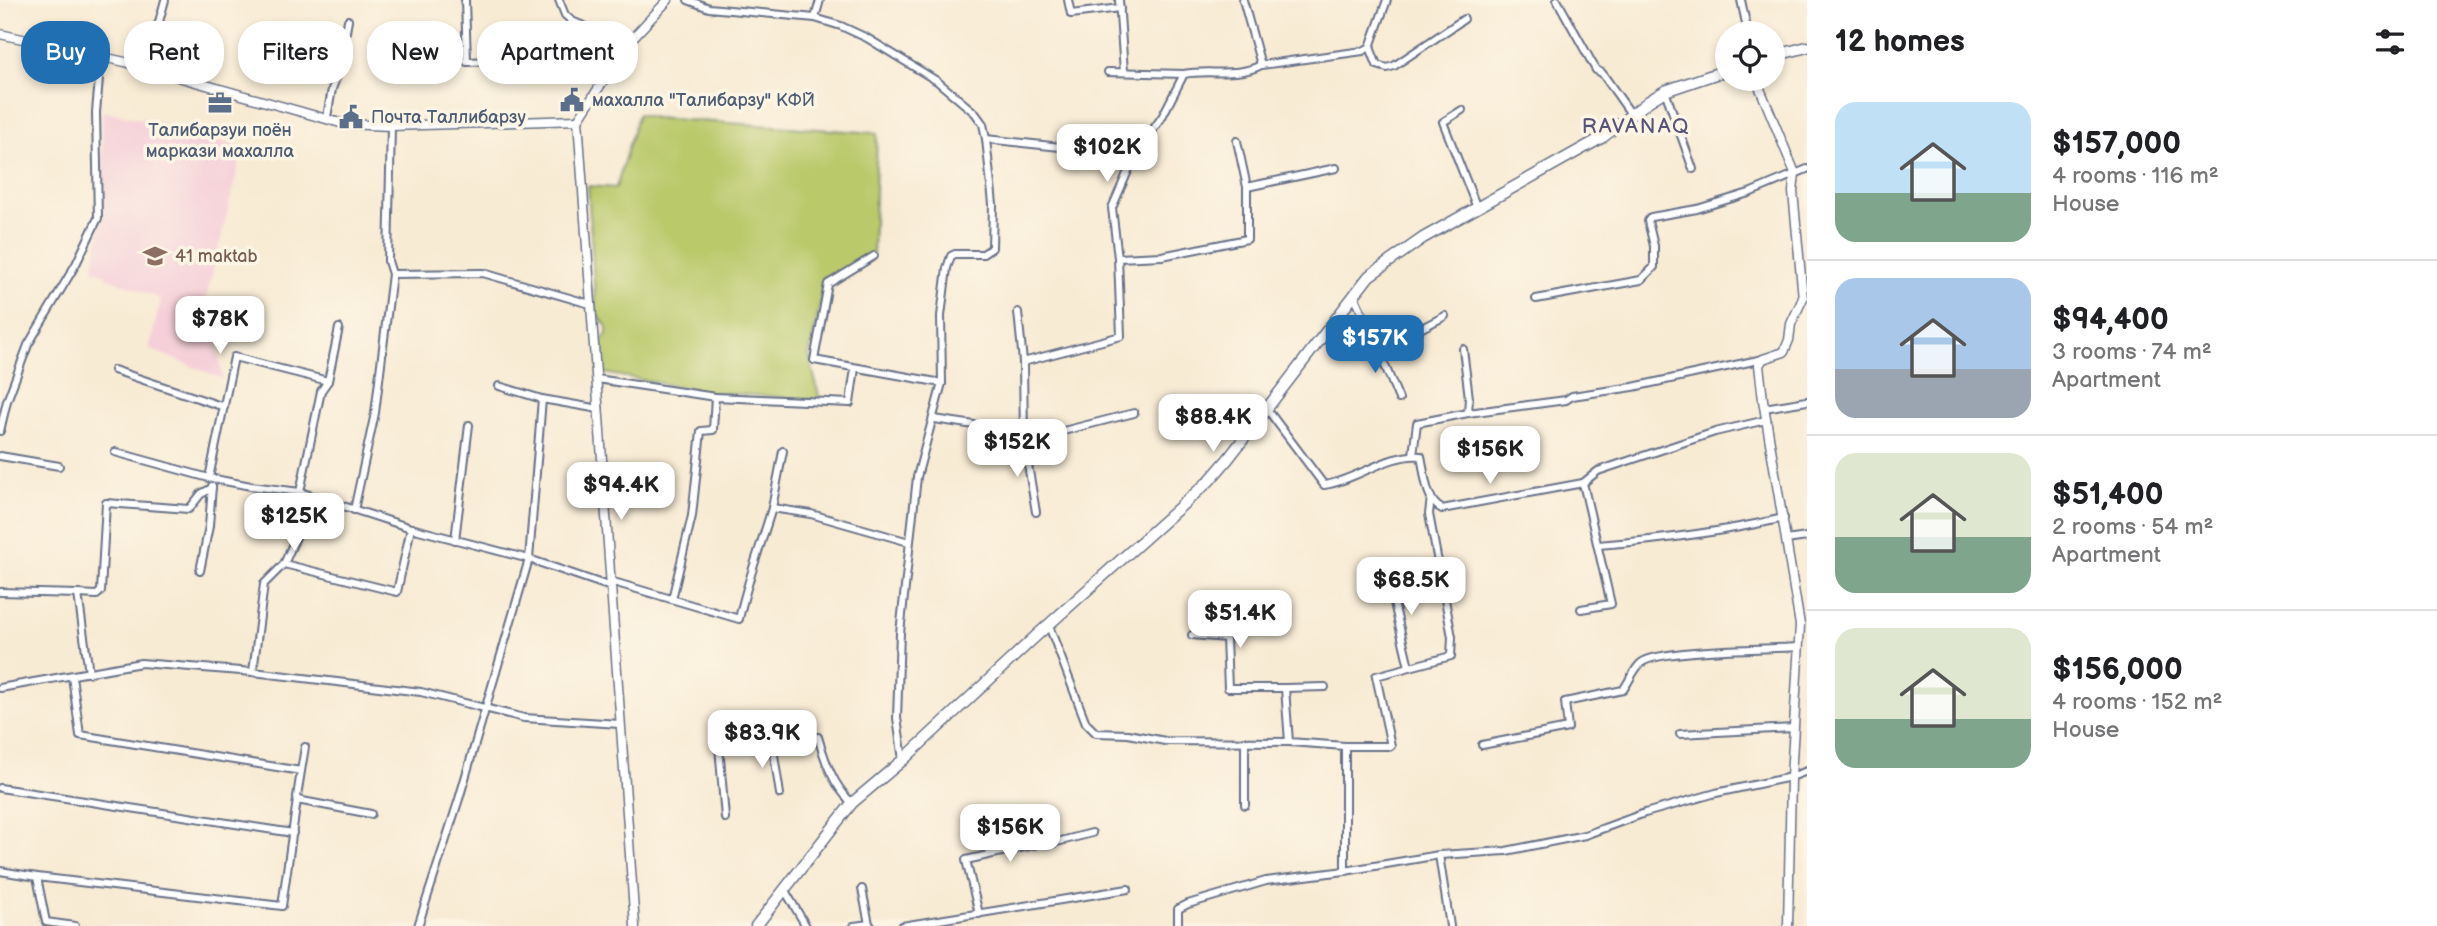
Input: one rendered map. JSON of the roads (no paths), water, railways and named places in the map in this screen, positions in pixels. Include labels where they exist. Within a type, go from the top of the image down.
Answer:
[{"type":"main road","points":[[1785,53],[1807,47]]},
{"type":"main road","points":[[756,926],[852,803],[903,760],[1209,481],[1369,276],[1423,238],[1603,137],[1665,91],[1715,74]]},
{"type":"street","points":[[159,21],[165,0]]},
{"type":"street","points":[[465,0],[467,62],[477,62]]},
{"type":"street","points":[[559,0],[565,15],[572,21]]},
{"type":"street","points":[[638,31],[668,0]]},
{"type":"street","points":[[688,0],[709,8],[815,18],[841,26],[867,38],[937,81],[975,113],[983,124],[993,197],[992,248],[983,254],[955,254],[949,260],[941,316],[942,383],[917,477],[900,633],[897,718],[903,760]]},
{"type":"street","points":[[815,18],[820,0]]},
{"type":"street","points":[[1068,0],[1071,14],[1120,4],[1124,72]]},
{"type":"street","points":[[1243,0],[1261,65]]},
{"type":"street","points":[[1108,72],[1223,73],[1363,51],[1370,47],[1387,0]]},
{"type":"street","points":[[1556,0],[1596,70],[1602,73],[1631,114]]},
{"type":"street","points":[[1741,0],[1745,21]]},
{"type":"street","points":[[1370,47],[1377,65],[1387,68],[1464,19]]},
{"type":"street","points":[[327,117],[340,68],[348,20]]},
{"type":"street","points":[[0,34],[21,39]]},
{"type":"street","points":[[1023,362],[1121,337],[1118,258],[1112,208],[1135,155],[1162,117],[1184,74]]},
{"type":"street","points":[[0,428],[6,401],[28,345],[76,264],[98,218],[96,112],[99,84]]},
{"type":"street","points":[[203,84],[327,117],[344,124],[391,126],[578,120]]},
{"type":"street","points":[[601,84],[578,120],[635,926]]},
{"type":"street","points":[[1665,91],[1693,169]]},
{"type":"street","points":[[1413,455],[1417,423],[1566,400],[1572,396],[1633,387],[1784,352],[1791,324],[1803,298],[1794,201],[1795,173],[1761,91]]},
{"type":"street","points":[[1462,110],[1443,122],[1477,208]]},
{"type":"street","points":[[355,510],[375,413],[392,274],[388,261],[391,126]]},
{"type":"street","points":[[986,139],[1135,155]]},
{"type":"street","points":[[1118,258],[1162,256],[1247,239],[1247,187],[1237,141]]},
{"type":"street","points":[[1247,187],[1336,168]]},
{"type":"street","points":[[1536,299],[1640,280],[1654,267],[1654,246],[1648,221],[1651,217],[1697,209],[1749,193],[1807,169]]},
{"type":"street","points":[[874,256],[828,285],[814,360],[942,383]]},
{"type":"street","points":[[392,274],[483,273],[590,304]]},
{"type":"street","points":[[1354,295],[1399,399]]},
{"type":"street","points":[[1018,312],[1023,362],[1024,441],[1036,512]]},
{"type":"street","points":[[1375,342],[1416,326],[1418,330],[1445,316]]},
{"type":"street","points":[[253,672],[264,584],[284,564],[300,528],[321,391],[328,381],[339,328]]},
{"type":"street","points":[[1463,349],[1469,398],[1468,414]]},
{"type":"street","points":[[200,571],[209,526],[211,478],[234,357],[328,381]]},
{"type":"street","points":[[1763,359],[1759,365],[1764,408],[1800,625],[1791,777],[1788,926]]},
{"type":"street","points":[[597,379],[715,397],[850,403],[855,368]]},
{"type":"street","points":[[114,370],[224,407]]},
{"type":"street","points":[[499,386],[542,399],[599,409]]},
{"type":"street","points":[[672,599],[692,516],[701,431],[713,430],[715,397]]},
{"type":"street","points":[[418,926],[486,708],[528,559],[542,399]]},
{"type":"street","points":[[1764,408],[1807,401]]},
{"type":"street","points":[[1049,625],[1091,730],[1165,741],[1289,742],[1391,747],[1376,676],[1451,656],[1452,637],[1421,456],[1397,459],[1336,483],[1324,485],[1267,409]]},
{"type":"street","points":[[934,419],[1008,430],[1024,441],[1134,413]]},
{"type":"street","points":[[1430,497],[1435,505],[1442,509],[1583,482],[1598,471],[1715,432],[1766,420]]},
{"type":"street","points":[[455,540],[469,425]]},
{"type":"street","points":[[115,452],[211,478],[304,493],[411,528],[672,599],[738,620],[746,586],[754,571],[772,508],[782,451]]},
{"type":"street","points":[[0,456],[59,466]]},
{"type":"street","points":[[1581,609],[1611,604],[1583,482]]},
{"type":"street","points":[[0,592],[97,595],[102,591],[106,503],[189,509],[201,494],[212,488]]},
{"type":"street","points":[[772,508],[811,514],[909,542]]},
{"type":"street","points":[[1598,545],[1674,538],[1784,518]]},
{"type":"street","points":[[284,564],[397,592],[411,528]]},
{"type":"street","points":[[1786,540],[1807,537]]},
{"type":"street","points":[[1387,573],[1409,667]]},
{"type":"street","points":[[78,594],[89,673]]},
{"type":"street","points":[[1192,635],[1226,638],[1228,688],[1325,687]]},
{"type":"street","points":[[1482,744],[1568,728],[1565,702],[1623,690],[1639,664],[1650,657],[1799,647]]},
{"type":"street","points":[[0,688],[141,663],[253,672],[421,692],[524,718],[620,724]]},
{"type":"street","points":[[72,677],[80,735],[301,771]]},
{"type":"street","points":[[1285,688],[1289,742]]},
{"type":"street","points":[[1680,734],[1794,728]]},
{"type":"street","points":[[725,818],[719,746],[818,737],[840,792],[852,803]]},
{"type":"street","points":[[1245,741],[1245,805]]},
{"type":"street","points":[[772,742],[780,794]]},
{"type":"street","points":[[1345,746],[1345,871]]},
{"type":"street","points":[[297,797],[305,747]]},
{"type":"street","points":[[1178,926],[1178,909],[1266,881],[1439,855],[1506,851],[1585,835],[1645,813],[1807,771]]},
{"type":"street","points":[[0,788],[293,833]]},
{"type":"street","points":[[0,872],[282,906],[297,800],[372,814]]},
{"type":"street","points":[[1038,831],[1042,843]]},
{"type":"street","points":[[979,914],[966,860],[1092,833]]},
{"type":"street","points":[[1439,855],[1450,926]]},
{"type":"street","points":[[37,877],[46,924],[75,926]]},
{"type":"street","points":[[902,926],[1128,889]]},
{"type":"street","points":[[784,890],[806,926]]},
{"type":"street","points":[[854,926],[870,925],[862,890]]},
{"type":"place","name":"махалла \"Талибарзу\" КФЙ","points":[[572,100]]},
{"type":"place","name":"Талибарзуи поён маркази махалла","points":[[220,103]]},
{"type":"place","name":"Почта Таллибарзу","points":[[351,117]]},
{"type":"place","name":"41 maktab","points":[[155,256]]},
{"type":"district","name":"RAVANAQ","points":[[1636,126]]}]
